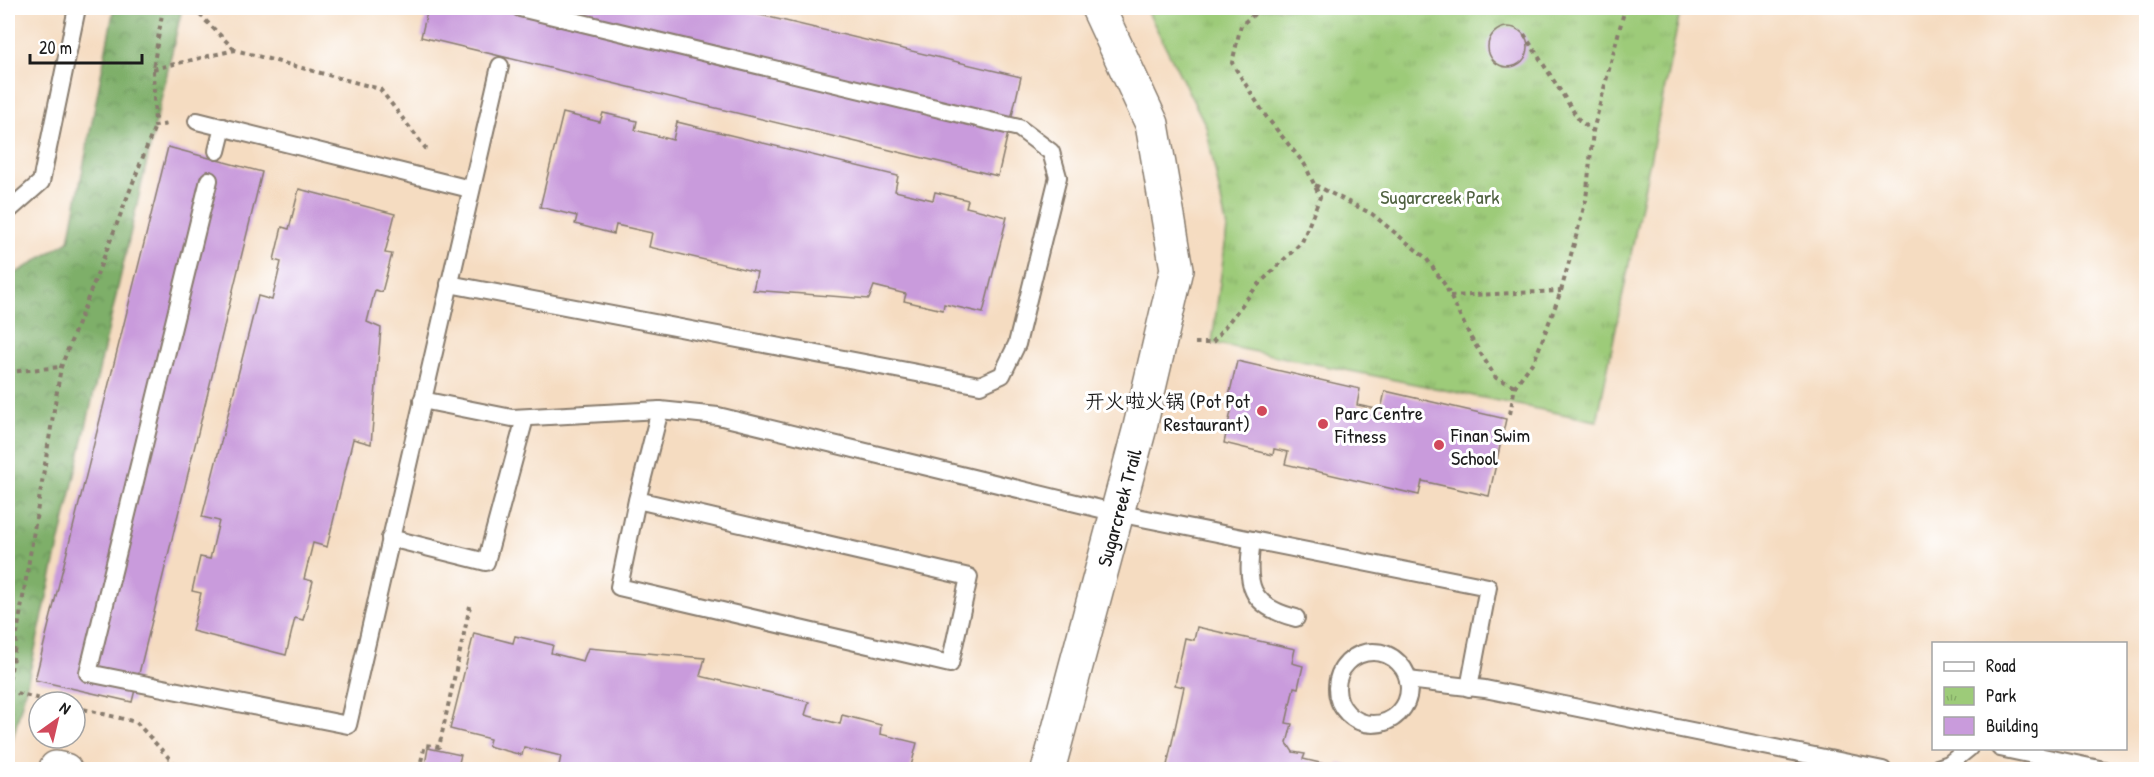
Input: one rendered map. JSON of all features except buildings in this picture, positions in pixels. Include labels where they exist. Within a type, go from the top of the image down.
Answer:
[{"type":"street","name":"Sugarcreek Trail","points":[[1048,770],[1117,513],[1177,269],[1152,123],[1098,8]]},
{"type":"lane","points":[[8,211],[41,182],[77,8]]},
{"type":"lane","points":[[448,284],[970,384],[981,385],[1002,375],[1017,344],[1058,177],[1051,152],[1019,128],[520,8]]},
{"type":"lane","points":[[209,180],[88,672],[137,684],[348,725],[448,284],[463,188],[500,66]]},
{"type":"lane","points":[[197,121],[463,188]]},
{"type":"lane","points":[[217,151],[223,127]]},
{"type":"lane","points":[[422,400],[512,418],[660,410],[718,416],[1117,513],[1488,587],[1469,688]]},
{"type":"lane","points":[[637,500],[969,577],[950,664],[619,587],[637,500],[660,410]]},
{"type":"lane","points":[[390,538],[486,562],[525,418]]},
{"type":"lane","points":[[1252,540],[1248,572],[1255,597],[1283,616],[1296,618]]},
{"type":"lane","points":[[1378,652],[1392,656],[1402,667],[1408,680],[1409,694],[1404,706],[1396,716],[1385,722],[1372,724],[1360,721],[1348,712],[1340,700],[1337,686],[1341,672],[1350,660],[1363,653],[1378,652]]},
{"type":"lane","points":[[1408,680],[1469,688],[1883,770]]},
{"type":"lane","points":[[1932,770],[1950,764],[1967,750]]},
{"type":"lane","points":[[2009,750],[2104,770]]},
{"type":"path","points":[[27,695],[8,690],[61,367],[155,126],[153,69],[163,8]]},
{"type":"path","points":[[193,8],[235,50]]},
{"type":"path","points":[[1245,8],[1251,16]]},
{"type":"path","points":[[1160,341],[1212,343],[1257,286],[1302,242],[1320,197],[1305,165],[1265,114],[1232,63],[1241,25],[1262,8]]},
{"type":"path","points":[[1509,414],[1515,386],[1535,359],[1561,291],[1586,200],[1593,131],[1625,8]]},
{"type":"path","points":[[1524,33],[1579,120],[1593,131]]},
{"type":"path","points":[[153,69],[235,50],[380,88],[463,188]]},
{"type":"path","points":[[155,126],[197,121]]},
{"type":"path","points":[[1314,185],[1372,214],[1426,258],[1496,378],[1515,386]]},
{"type":"path","points":[[1450,296],[1561,291]]},
{"type":"path","points":[[8,372],[61,367]]},
{"type":"path","points":[[419,770],[425,745],[439,747],[470,606]]},
{"type":"path","points":[[87,710],[136,722],[180,770]]},
{"type":"green space","points":[[114,8],[182,8],[28,680],[8,757],[8,278],[69,241]]},
{"type":"green space","name":"Sugarcreek Park","points":[[1146,8],[1681,8],[1597,421],[1212,343],[1227,229],[1206,126]]},
{"type":"place","name":"开火啦火锅 (Pot Pot Restaurant)","points":[[1262,411]]},
{"type":"place","name":"Parc Centre Fitness","points":[[1323,424]]},
{"type":"place","name":"Finan Swim School","points":[[1439,445]]}]
